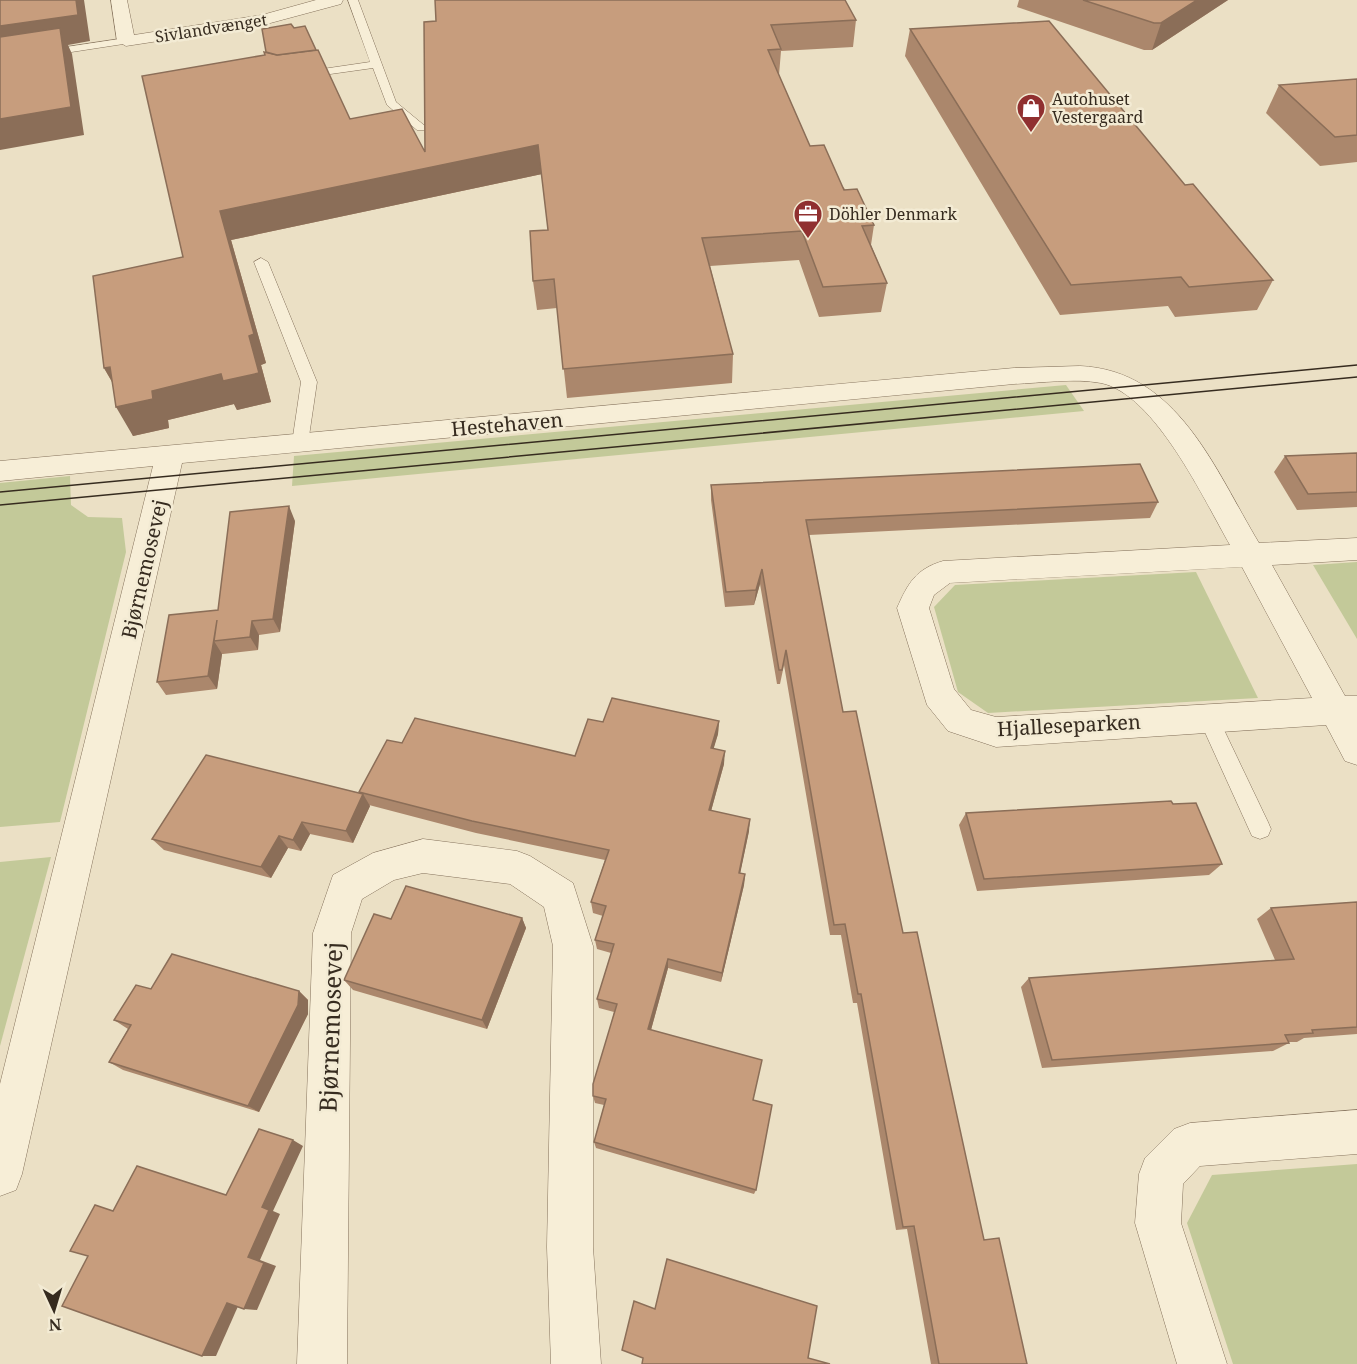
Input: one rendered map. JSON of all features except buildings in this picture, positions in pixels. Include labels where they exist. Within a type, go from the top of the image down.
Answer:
[{"type":"street","name":"Sivlandvænget","points":[[119,0],[126,41],[264,20],[334,0]]},
{"type":"street","name":"Hestehaven","points":[[0,471],[1014,376],[1101,375],[1115,379],[1146,397],[1175,428],[1251,555]]},
{"type":"street","name":"Bjørnemosevej","points":[[0,1174],[170,454]]},
{"type":"street","name":"Hjalleseparken","points":[[1346,710],[996,732],[960,721],[939,695],[913,608],[921,588],[943,572],[1357,549]]},
{"type":"street","points":[[1251,555],[1346,710],[1357,750]]},
{"type":"street","name":"Bjørnemosevej","points":[[322,1364],[332,933],[346,888],[386,865],[423,856],[516,868],[560,896],[573,946],[570,1247],[576,1364]]},
{"type":"street","points":[[1202,1364],[1158,1223],[1161,1174],[1190,1145],[1357,1132]]},
{"type":"lane","points":[[353,0],[391,103],[421,128]]},
{"type":"lane","points":[[0,60],[126,41]]},
{"type":"lane","points":[[285,77],[377,64]]},
{"type":"lane","points":[[261,262],[309,382],[300,443]]},
{"type":"lane","points":[[1208,717],[1260,829]]},
{"type":"green space","points":[[1066,385],[1084,411],[292,486],[294,456]]},
{"type":"green space","points":[[70,476],[71,505],[88,517],[122,518],[126,552],[60,822],[0,827],[0,483]]},
{"type":"green space","points":[[1357,562],[1357,639],[1313,565]]},
{"type":"green space","points":[[1196,572],[1258,698],[988,713],[958,692],[934,607],[955,585]]},
{"type":"green space","points":[[51,857],[0,1046],[0,862]]},
{"type":"green space","points":[[1357,1164],[1357,1364],[1233,1364],[1187,1223],[1212,1175]]},
{"type":"tram line","points":[[0,492],[1357,365]]},
{"type":"tram line","points":[[0,505],[1357,377]]},
{"type":"place","name":"Autohuset Vestergaard","points":[[1031,134]]},
{"type":"place","name":"Döhler Denmark","points":[[808,240]]}]
